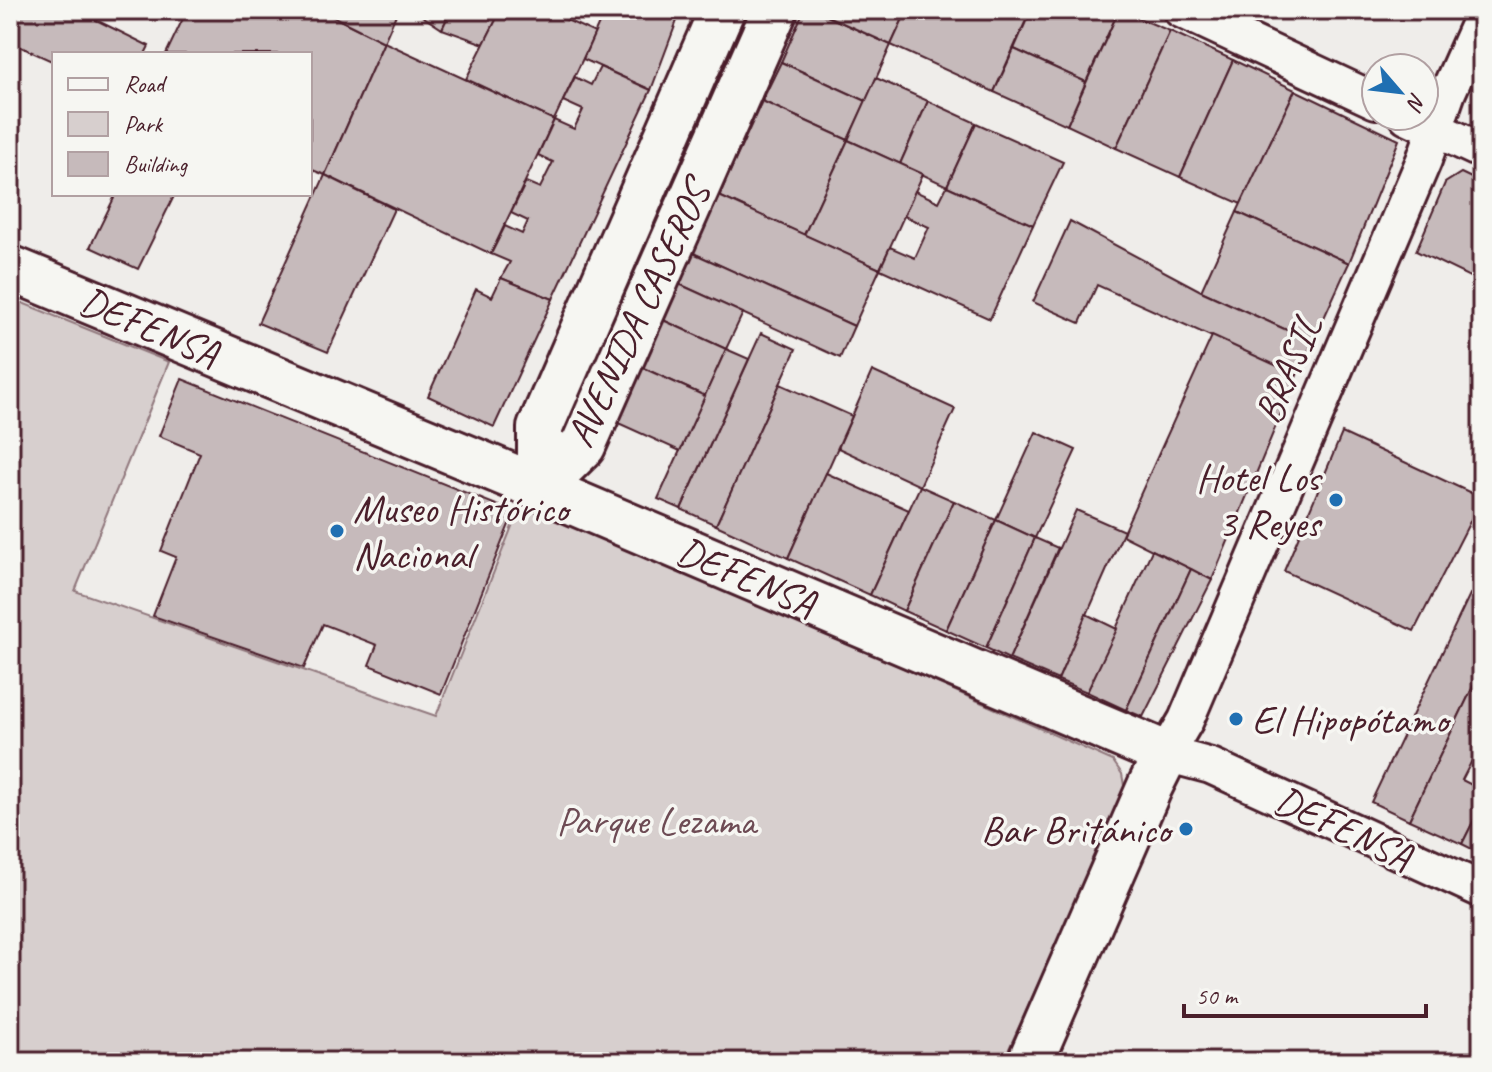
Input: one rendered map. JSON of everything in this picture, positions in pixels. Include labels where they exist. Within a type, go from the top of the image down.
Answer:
[{"type":"main road","name":"AVENIDA CASEROS","points":[[540,488],[540,428],[722,10]]},
{"type":"main road","name":"AVENIDA CASEROS","points":[[540,488],[583,446],[775,10]]},
{"type":"main road","name":"DEFENSA","points":[[10,268],[540,488],[1166,754]]},
{"type":"main road","points":[[1030,1062],[1166,754]]},
{"type":"street","points":[[1181,10],[1360,94]]},
{"type":"street","name":"BRASIL","points":[[1440,101],[1448,92],[1482,16]]},
{"type":"street","points":[[1440,131],[1482,151]]},
{"type":"street","name":"BRASIL","points":[[1166,754],[1186,720],[1417,132]]},
{"type":"street","name":"DEFENSA","points":[[1166,754],[1211,766],[1482,890]]},
{"type":"green space","name":"Parque Lezama","points":[[10,298],[169,362],[75,591],[436,716],[523,499],[1113,761],[1122,774],[1125,791],[1003,1062],[10,1062]]},
{"type":"building","points":[[10,10],[76,10],[149,46],[146,52],[52,52],[52,61],[10,42]]},
{"type":"building","points":[[187,10],[320,10],[384,42],[325,175],[312,170],[312,52],[167,52]]},
{"type":"building","points":[[320,10],[398,10],[384,42]]},
{"type":"building","points":[[413,10],[451,10],[442,29]]},
{"type":"building","points":[[451,10],[501,10],[484,44],[442,29]]},
{"type":"building","points":[[501,10],[545,10],[595,33],[554,120],[466,79]]},
{"type":"building","points":[[605,10],[681,10],[651,90],[583,59]]},
{"type":"building","points":[[804,10],[814,10],[891,45],[866,101],[781,62]]},
{"type":"building","points":[[814,10],[907,10],[891,45]]},
{"type":"building","points":[[907,10],[1009,10],[1027,18],[994,92],[891,45]]},
{"type":"building","points":[[1031,10],[1119,10],[1086,82],[1014,49]]},
{"type":"building","points":[[1119,10],[1170,31],[1116,148],[1067,125]]},
{"type":"building","points":[[1170,31],[1233,60],[1180,177],[1116,148]]},
{"type":"building","points":[[384,42],[554,120],[491,254],[325,175]]},
{"type":"building","points":[[1014,49],[1086,82],[1067,125],[994,92]]},
{"type":"building","points":[[1233,60],[1295,90],[1241,204],[1180,177]]},
{"type":"building","points":[[781,62],[866,101],[848,140],[762,101]]},
{"type":"building","points":[[600,67],[651,90],[553,299],[501,278],[510,262],[491,254],[505,226],[522,234],[528,221],[511,213],[526,182],[540,188],[553,162],[538,155],[554,120],[574,129],[583,110],[563,101],[575,77],[591,85]]},
{"type":"building","points":[[876,78],[928,101],[900,164],[848,140]]},
{"type":"building","points":[[1295,90],[1360,121],[1360,132],[1382,132],[1399,140],[1349,263],[1237,212]]},
{"type":"building","points":[[762,101],[848,140],[804,235],[719,196]]},
{"type":"building","points":[[928,101],[976,123],[947,186],[900,164]]},
{"type":"building","points":[[976,123],[1063,162],[1033,225],[947,186]]},
{"type":"building","points":[[848,140],[923,174],[880,269],[804,235]]},
{"type":"building","points":[[1461,173],[1482,183],[1482,283],[1416,251],[1445,183]]},
{"type":"building","points":[[325,175],[394,209],[328,352],[258,323]]},
{"type":"building","points":[[947,186],[1033,225],[990,319],[880,269],[890,247],[915,258],[929,227],[904,216],[915,191],[939,202]]},
{"type":"building","points":[[115,196],[174,196],[138,269],[90,247]]},
{"type":"building","points":[[719,196],[880,269],[854,326],[693,253]]},
{"type":"building","points":[[1237,212],[1349,263],[1313,342],[1201,291]]},
{"type":"building","points":[[1070,221],[1201,291],[1313,342],[1297,375],[1097,285],[1080,323],[1033,302]]},
{"type":"building","points":[[693,253],[854,326],[840,358],[679,284]]},
{"type":"building","points":[[501,278],[553,299],[494,427],[428,396],[476,289],[492,297]]},
{"type":"building","points":[[679,284],[743,313],[726,349],[663,320]]},
{"type":"building","points":[[663,320],[726,349],[705,396],[641,367]]},
{"type":"building","points":[[761,333],[796,349],[716,525],[681,509]]},
{"type":"building","points":[[1212,336],[1297,375],[1212,580],[1122,535]]},
{"type":"building","points":[[726,349],[749,359],[681,509],[658,499]]},
{"type":"building","points":[[641,367],[705,396],[680,451],[616,422]]},
{"type":"building","points":[[872,371],[955,409],[920,486],[838,448]]},
{"type":"building","name":"Museo Histórico Nacional","points":[[182,379],[514,512],[441,694],[369,665],[377,645],[323,624],[304,668],[153,616],[176,557],[161,551],[200,453],[159,436]]},
{"type":"building","points":[[780,384],[852,416],[788,558],[716,525]]},
{"type":"building","points":[[1036,432],[1076,450],[1035,538],[996,520]]},
{"type":"building","points":[[1342,433],[1482,498],[1414,631],[1284,571]]},
{"type":"building","points":[[826,473],[909,510],[870,595],[788,558]]},
{"type":"building","points":[[920,486],[954,501],[904,611],[870,595]]},
{"type":"building","points":[[954,501],[996,520],[946,630],[904,611]]},
{"type":"building","points":[[1076,510],[1124,531],[1058,680],[1009,659]]},
{"type":"building","points":[[996,520],[1035,538],[986,648],[946,630]]},
{"type":"building","points":[[1035,538],[1058,548],[1009,659],[986,648]]},
{"type":"building","points":[[1152,550],[1191,569],[1126,710],[1087,692]]},
{"type":"building","points":[[1191,569],[1212,580],[1143,717],[1126,710]]},
{"type":"building","points":[[1470,594],[1482,600],[1482,668],[1409,820],[1371,802]]},
{"type":"building","points":[[1086,614],[1117,629],[1087,692],[1058,680]]},
{"type":"building","points":[[1482,668],[1482,741],[1462,780],[1482,790],[1482,804],[1462,844],[1409,820]]},
{"type":"building","points":[[1482,804],[1482,854],[1462,844]]},
{"type":"place","name":"Hotel Los 3 Reyes","points":[[1336,500]]},
{"type":"place","name":"Museo Histórico Nacional","points":[[337,531]]},
{"type":"place","name":"El Hipopótamo","points":[[1236,719]]},
{"type":"place","name":"Bar Británico","points":[[1186,829]]}]
